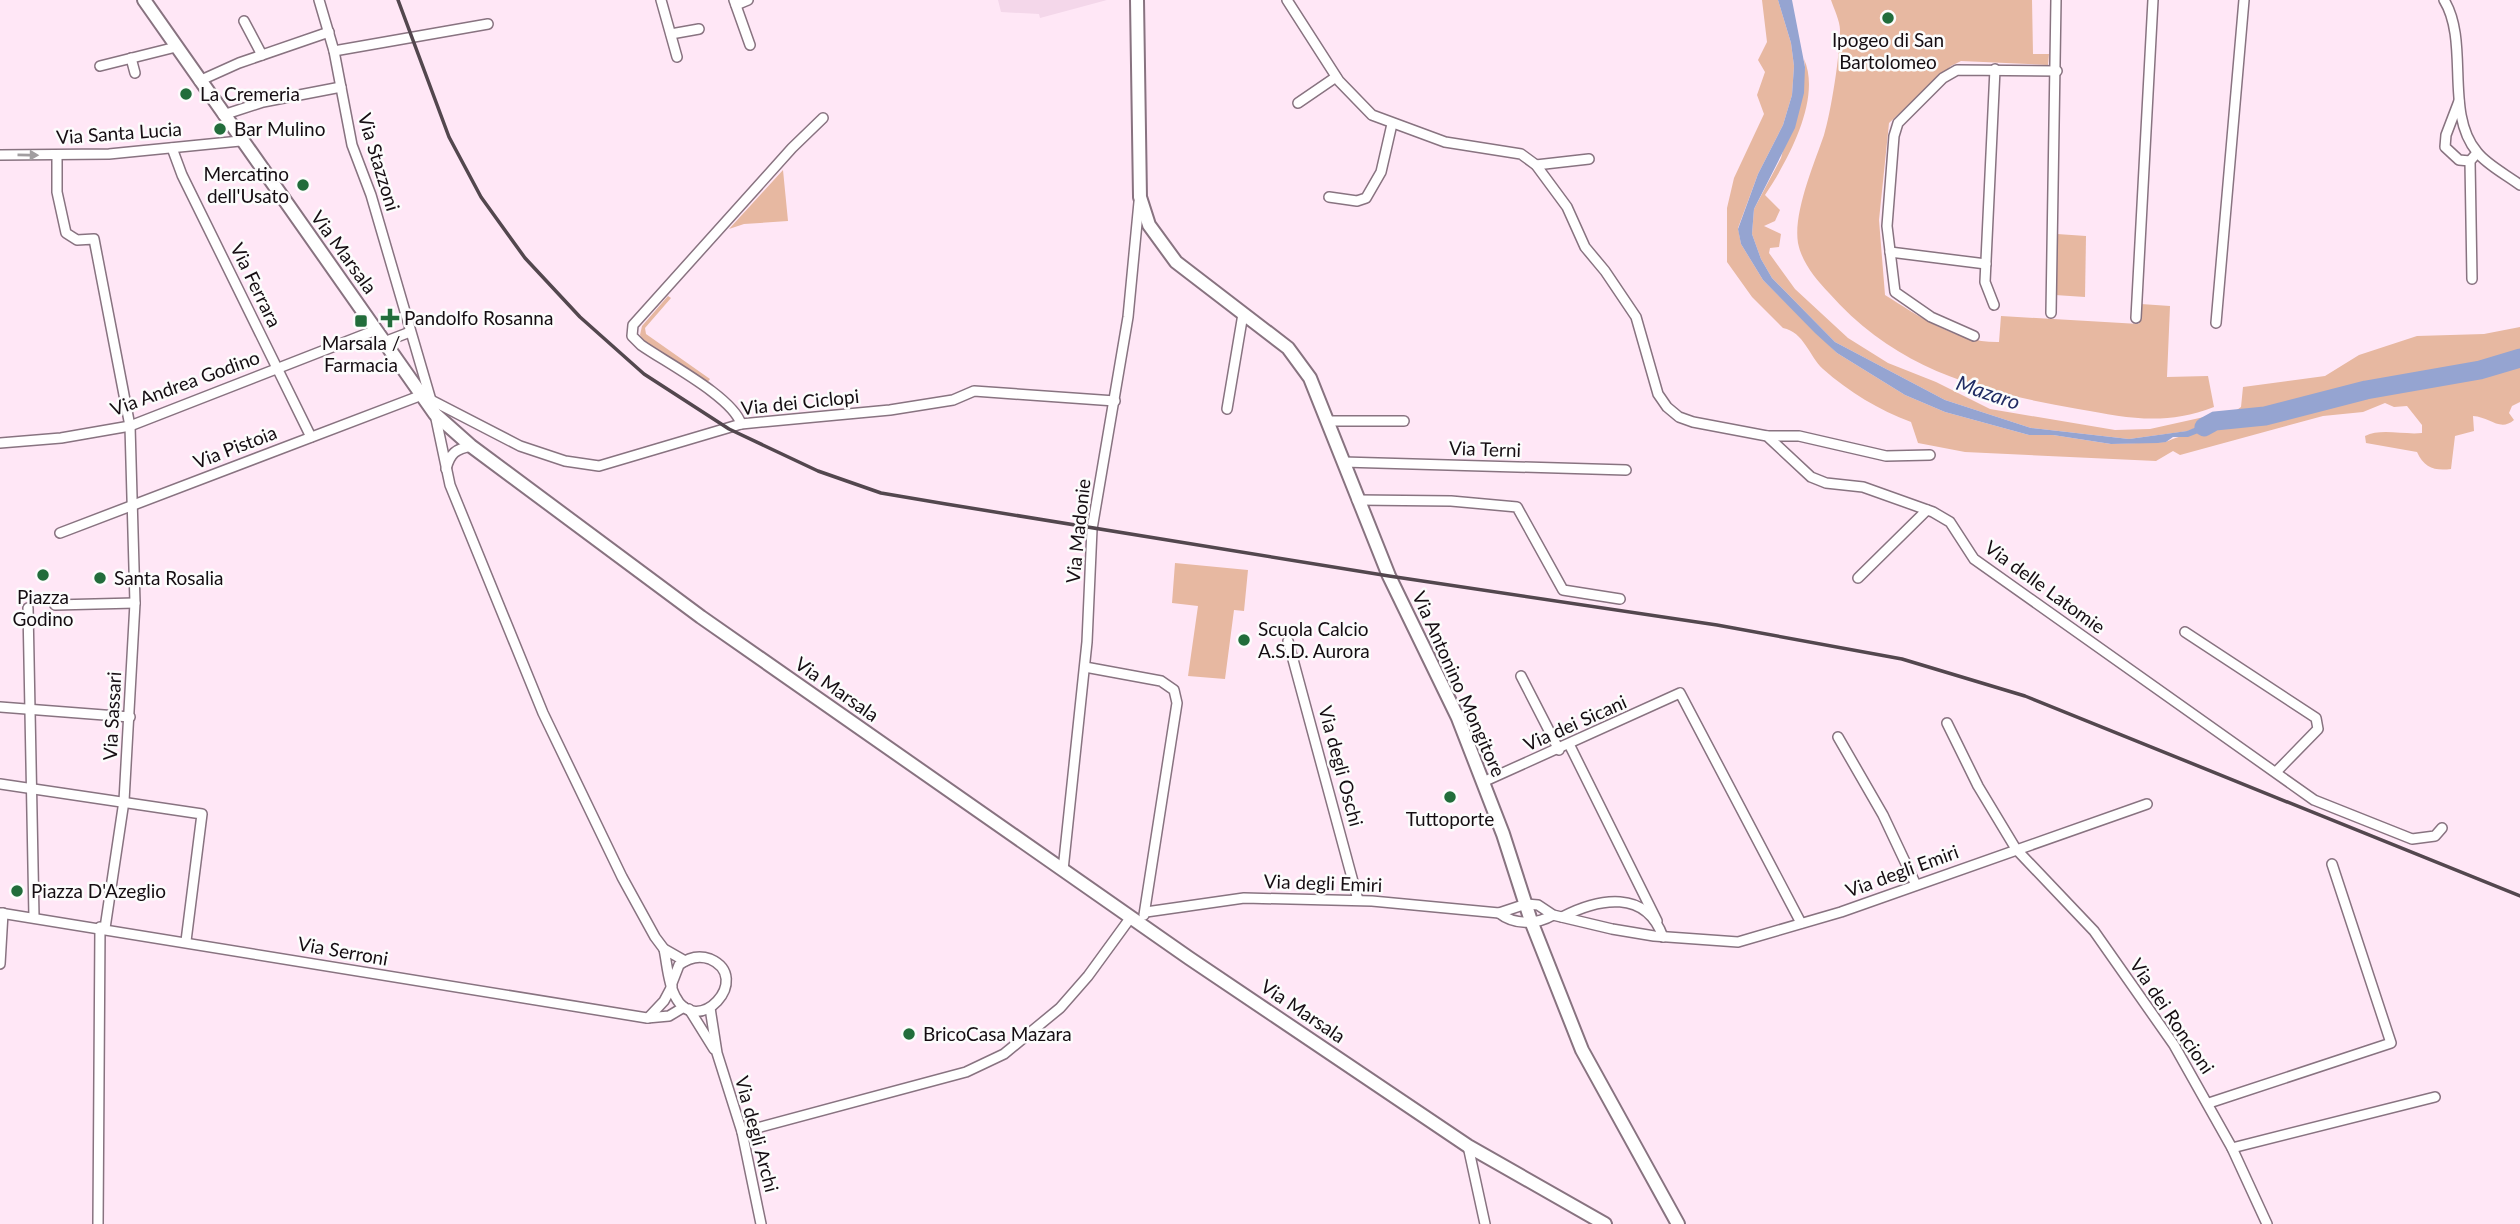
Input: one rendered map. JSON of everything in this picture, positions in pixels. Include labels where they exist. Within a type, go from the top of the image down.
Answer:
[{"type":"main road","name":"Via Marsala","points":[[144,0],[240,141],[435,414],[471,446],[712,624],[1063,870],[1139,917],[1468,1146],[1605,1224]]},
{"type":"main road","name":"Via Antonino Mongitore","points":[[1137,0],[1140,197],[1149,225],[1161,246],[1191,277],[1287,348],[1310,378],[1329,421],[1357,500],[1410,622],[1429,655],[1458,719],[1531,921],[1582,1050],[1678,1224]]},
{"type":"street","name":"Via Stazzoni","points":[[319,0],[334,51],[352,145],[371,195],[410,332],[425,397]]},
{"type":"street","points":[[661,0],[677,57]]},
{"type":"street","points":[[748,0],[735,3],[750,45]]},
{"type":"street","points":[[1287,0],[1336,77],[1372,115],[1446,142],[1521,154],[1536,165],[1567,206],[1585,247],[1636,317],[1658,394],[1667,407],[1679,417],[1767,436],[1799,436],[1886,456],[1930,455]]},
{"type":"street","points":[[2051,313],[2056,0]]},
{"type":"street","points":[[2136,318],[2153,0]]},
{"type":"street","points":[[2216,323],[2244,0]]},
{"type":"street","points":[[2444,0],[2451,11]]},
{"type":"street","points":[[2452,0],[2460,99],[2467,135],[2477,153],[2520,185]]},
{"type":"street","points":[[244,21],[262,55]]},
{"type":"street","points":[[334,51],[488,24]]},
{"type":"street","points":[[671,34],[699,29]]},
{"type":"street","points":[[199,81],[262,55],[329,32]]},
{"type":"street","points":[[100,66],[176,47]]},
{"type":"street","points":[[131,58],[135,73]]},
{"type":"street","points":[[1994,69],[1985,282],[1994,305]]},
{"type":"street","points":[[1974,336],[1931,317],[1895,292],[1887,208],[1898,123],[1943,78],[1957,70],[2056,71]]},
{"type":"street","points":[[1297,103],[1336,77]]},
{"type":"street","points":[[223,115],[263,102],[341,87]]},
{"type":"street","points":[[2460,99],[2444,142],[2447,152],[2459,160],[2470,161]]},
{"type":"street","points":[[741,424],[738,416],[722,400],[640,345],[632,335],[633,324],[792,148],[823,118]]},
{"type":"street","points":[[1329,197],[1357,201],[1366,198],[1381,172],[1392,124]]},
{"type":"street","name":"Via Santa Lucia","points":[[0,155],[57,156],[240,141]]},
{"type":"street","name":"Via Ferrara","points":[[172,148],[182,175],[311,437]]},
{"type":"street","points":[[2472,279],[2470,161],[2477,153]]},
{"type":"street","name":"Via Sassari","points":[[57,156],[57,192],[66,233],[77,240],[93,239],[130,426],[135,603],[131,717],[124,801],[103,928],[98,1224]]},
{"type":"street","points":[[1536,165],[1589,159]]},
{"type":"street","name":"Via Madonie","points":[[1063,870],[1084,667],[1092,529],[1128,317],[1140,197]]},
{"type":"street","points":[[1890,252],[1986,264]]},
{"type":"street","points":[[1227,409],[1243,314]]},
{"type":"street","name":"Via Andrea Godino","points":[[0,443],[61,438],[130,426],[376,330]]},
{"type":"street","points":[[384,342],[410,332]]},
{"type":"street","name":"Via dei Ciclopi","points":[[425,397],[520,446],[565,461],[599,466],[741,424],[890,410],[953,400],[974,391],[1115,401]]},
{"type":"street","name":"Via Pistoia","points":[[60,533],[311,437],[425,397]]},
{"type":"street","points":[[435,414],[445,470],[543,713],[644,919],[664,949],[672,985],[676,999],[686,1008],[710,1008],[720,1000],[725,989],[723,971],[709,959],[697,957],[685,961],[675,971],[672,985],[664,1001],[647,1018]]},
{"type":"street","points":[[1329,421],[1404,421]]},
{"type":"street","name":"Via delle Latomie","points":[[1767,436],[1811,477],[1826,483],[1863,487],[1927,510],[1950,522],[1974,559],[2314,800],[2412,839],[2435,836],[2442,828]]},
{"type":"street","points":[[445,470],[449,457],[458,449],[471,446]]},
{"type":"street","name":"Via Terni","points":[[1343,462],[1626,470]]},
{"type":"street","points":[[1357,500],[1451,501],[1517,507],[1563,590],[1620,598]]},
{"type":"street","points":[[1858,578],[1927,510]]},
{"type":"street","points":[[55,605],[135,603]]},
{"type":"street","points":[[0,964],[1,913],[34,917],[28,608]]},
{"type":"street","points":[[2185,632],[2316,718],[2318,729],[2276,772]]},
{"type":"street","name":"Via degli Oschi","points":[[1288,641],[1358,900]]},
{"type":"street","points":[[742,1132],[966,1072],[1004,1054],[1060,1008],[1139,917],[1177,703],[1174,690],[1161,681],[1084,667]]},
{"type":"street","points":[[1521,676],[1559,750]]},
{"type":"street","name":"Via dei Sicani","points":[[1483,782],[1570,746],[1680,694],[1801,923]]},
{"type":"street","points":[[0,707],[131,717]]},
{"type":"street","name":"Via dei Roncioni","points":[[1947,723],[1978,786],[2016,849],[2094,931],[2174,1045],[2209,1103],[2267,1224]]},
{"type":"street","points":[[1838,737],[1883,815],[1916,885]]},
{"type":"street","points":[[1570,746],[1663,937]]},
{"type":"street","points":[[0,784],[202,814],[186,941]]},
{"type":"street","name":"Via degli Emiri","points":[[1499,913],[1526,904],[1538,905],[1558,916],[1663,937],[1738,942],[1916,885],[2147,804]]},
{"type":"street","points":[[2209,1103],[2391,1043],[2332,864]]},
{"type":"street","name":"Via degli Emiri","points":[[1139,917],[1244,898],[1358,900],[1499,913],[1519,922],[1558,916],[1596,902],[1610,901],[1646,909],[1657,921]]},
{"type":"street","name":"Via Serroni","points":[[34,917],[454,989],[647,1018],[669,1016],[686,1008]]},
{"type":"street","points":[[664,949],[685,961]]},
{"type":"street","name":"Via degli Archi","points":[[686,1008],[717,1053]]},
{"type":"street","name":"Via degli Archi","points":[[710,1008],[717,1053],[742,1132],[761,1224]]},
{"type":"street","points":[[2232,1148],[2435,1097]]},
{"type":"street","points":[[1468,1146],[1485,1224]]},
{"type":"shaded area","points":[[998,0],[1107,0],[1040,18],[1039,14],[1001,12]]},
{"type":"shaded area","points":[[1762,0],[1778,0],[1791,43],[1794,66],[1792,95],[1783,125],[1758,174],[1738,228],[1741,244],[1763,280],[1837,353],[1905,395],[1945,412],[2029,435],[2053,435],[2111,444],[2166,442],[2220,425],[2215,419],[2188,431],[2129,439],[2031,428],[1945,400],[1835,342],[1772,278],[1761,259],[1752,234],[1754,209],[1781,158],[1805,67],[1804,59],[1809,92],[1800,130],[1765,195],[1780,210],[1775,221],[1764,226],[1781,234],[1779,247],[1770,248],[1769,253],[1795,289],[1848,338],[1888,363],[1936,382],[1990,409],[2115,430],[2150,429],[2222,413],[2231,414],[2241,407],[2243,387],[2325,376],[2359,355],[2417,336],[2484,334],[2520,327],[2520,402],[2512,406],[2509,413],[2514,420],[2504,425],[2473,416],[2474,431],[2455,436],[2451,469],[2445,470],[2427,465],[2417,452],[2366,443],[2365,436],[2378,432],[2422,433],[2422,425],[2407,406],[2394,407],[2385,403],[2363,412],[2323,416],[2180,455],[2173,451],[2156,461],[1965,452],[1918,443],[1911,422],[1865,400],[1823,369],[1801,339],[1783,328],[1752,297],[1727,262],[1727,208],[1734,178],[1764,114],[1757,95],[1765,72],[1758,60],[1767,42]]},
{"type":"shaded area","points":[[1831,0],[2032,0],[2033,54],[2049,54],[2048,65],[1961,61],[1951,66],[1889,123],[1879,220],[1885,295],[1939,327],[1968,338],[1999,342],[2001,316],[2139,324],[2141,304],[2170,306],[2167,377],[2208,376],[2214,407],[2179,417],[2146,418],[2096,412],[2008,395],[1943,374],[1912,359],[1855,319],[1829,293],[1806,264],[1798,243],[1797,231],[1801,203],[1824,135],[1835,83],[1840,30]]},
{"type":"shaded area","points":[[783,170],[788,221],[744,224],[729,229]]},
{"type":"shaded area","points":[[2057,234],[2086,236],[2085,297],[2055,295]]},
{"type":"shaded area","points":[[668,296],[671,298],[645,328],[646,334],[710,379],[706,384],[645,342],[640,335],[642,326]]},
{"type":"shaded area","points":[[1175,563],[1248,570],[1244,611],[1234,610],[1225,679],[1188,676],[1198,606],[1172,603]]},
{"type":"water","name":"Mazaro","points":[[1778,0],[1792,0],[1805,67],[1804,93],[1795,128],[1754,209],[1752,234],[1761,259],[1772,278],[1835,342],[1945,400],[2031,428],[2129,439],[2187,431],[2215,419],[2229,421],[2188,437],[2173,437],[2158,443],[2111,444],[2053,435],[2029,435],[1945,412],[1905,395],[1837,353],[1815,333],[1763,280],[1741,244],[1738,229],[1758,174],[1783,125],[1792,95],[1794,66],[1791,43]]},
{"type":"waterway","name":"Mazaro","points":[[2204,427],[2215,421],[2265,416],[2366,390],[2480,370],[2520,358]]},
{"type":"railway","points":[[398,0],[449,137],[481,197],[525,258],[580,317],[644,374],[729,429],[818,471],[881,493],[1389,576],[1717,625],[1902,659],[2025,696],[2520,896]]},
{"type":"place","name":"Ipogeo di San Bartolomeo","points":[[1888,18]]},
{"type":"place","name":"La Cremeria","points":[[186,94]]},
{"type":"place","name":"Bar Mulino","points":[[220,129]]},
{"type":"place","name":"Mercatino dell'Usato","points":[[303,185]]},
{"type":"place","name":"Pandolfo Rosanna","points":[[390,318]]},
{"type":"place","name":"Marsala / Farmacia","points":[[361,321]]},
{"type":"place","name":"Piazza Godino","points":[[43,575]]},
{"type":"place","name":"Santa Rosalia","points":[[100,578]]},
{"type":"place","name":"Scuola Calcio A.S.D. Aurora","points":[[1244,640]]},
{"type":"place","name":"Tuttoporte","points":[[1450,797]]},
{"type":"place","name":"Piazza D'Azeglio","points":[[17,891]]},
{"type":"place","name":"BricoCasa Mazara","points":[[909,1034]]}]
